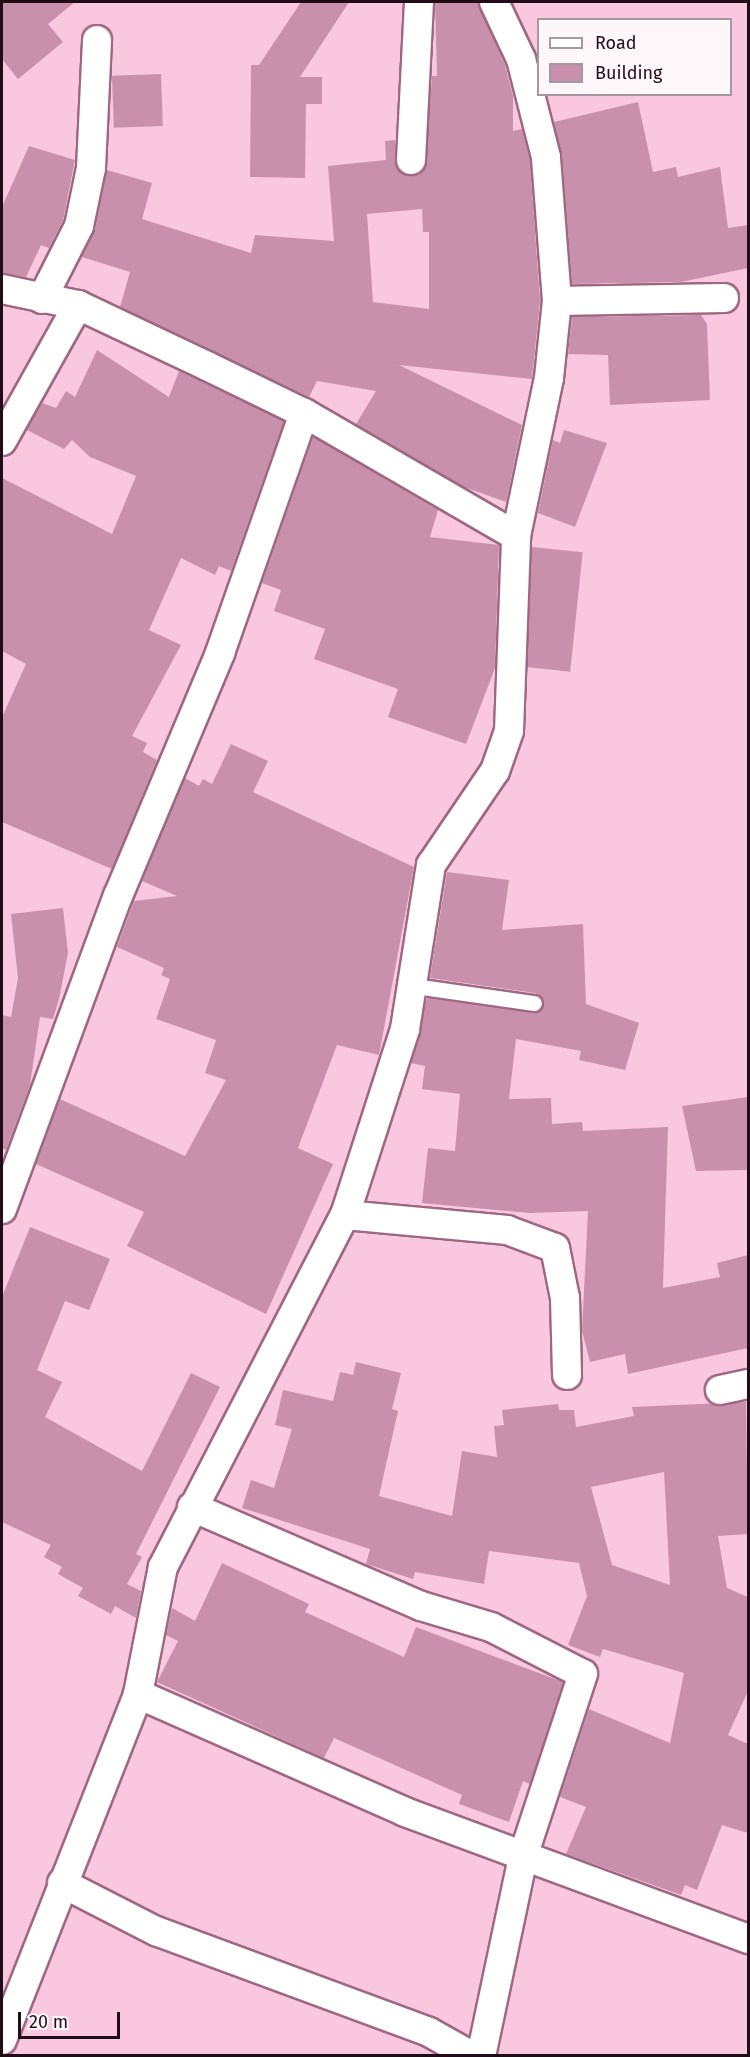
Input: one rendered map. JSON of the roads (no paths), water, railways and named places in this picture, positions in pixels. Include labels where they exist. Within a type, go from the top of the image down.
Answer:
[{"type":"street","points":[[411,159],[419,2]]},
{"type":"street","points":[[2,2040],[138,1694],[163,1567],[192,1507],[270,1369],[345,1215],[405,1029],[414,986],[431,865],[495,771],[509,732],[516,536],[549,378],[557,301],[546,157],[522,59],[494,2]]},
{"type":"street","points":[[42,299],[79,226],[91,168],[97,40]]},
{"type":"street","points":[[2,289],[78,305],[304,413],[516,536]]},
{"type":"street","points":[[557,301],[724,298]]},
{"type":"street","points":[[2,441],[78,305]]},
{"type":"street","points":[[2,1209],[118,896],[216,663],[304,413]]},
{"type":"street","points":[[345,1215],[507,1230],[555,1248],[566,1298],[567,1375]]},
{"type":"street","points":[[720,1390],[748,1384]]},
{"type":"street","points":[[192,1507],[421,1606],[491,1627],[583,1674],[523,1857],[481,2055]]},
{"type":"street","points":[[138,1694],[405,1812],[748,1939]]},
{"type":"street","points":[[62,1883],[156,1931],[429,2032],[472,2055]]},
{"type":"lane","points":[[414,986],[534,1003]]}]
